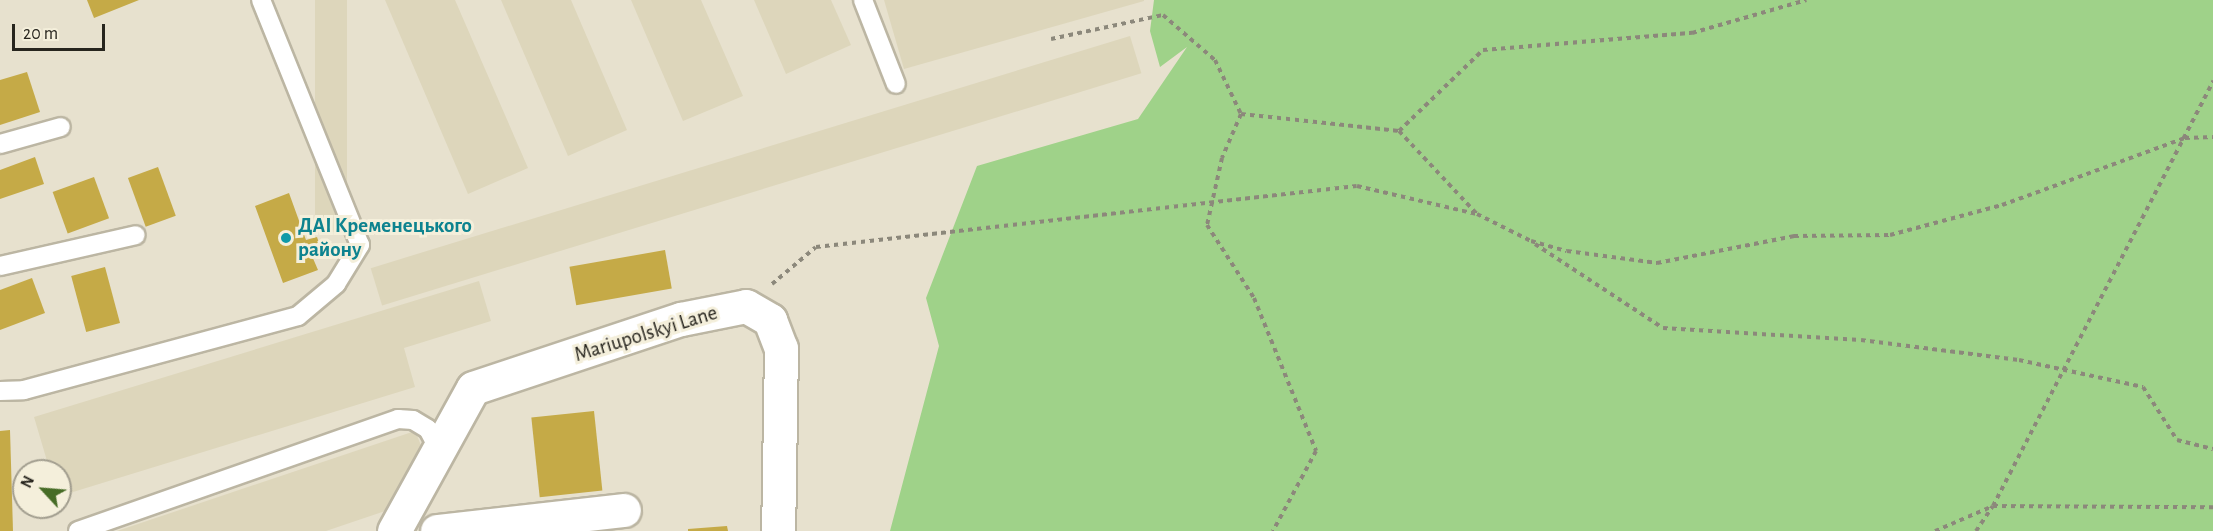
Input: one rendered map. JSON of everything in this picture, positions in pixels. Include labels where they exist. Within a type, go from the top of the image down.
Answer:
[{"type":"street","name":"Mariupolskyi Lane","points":[[394,531],[473,388],[681,319],[747,306],[770,320],[781,348],[778,531]]},
{"type":"street","points":[[437,531],[624,510]]},
{"type":"lane","points":[[0,391],[24,390],[298,316],[336,284],[360,245],[261,0]]},
{"type":"lane","points":[[863,0],[896,84]]},
{"type":"lane","points":[[0,144],[61,127]]},
{"type":"lane","points":[[0,266],[136,235]]},
{"type":"lane","points":[[78,531],[398,418],[412,420],[428,429],[439,450]]},
{"type":"path","points":[[1399,131],[1483,50],[1692,33],[1806,0]]},
{"type":"path","points":[[1051,39],[1162,15],[1215,60],[1240,114],[1222,158],[1207,225],[1254,298],[1316,451],[1273,531]]},
{"type":"path","points":[[1976,531],[1993,506],[2213,81]]},
{"type":"path","points":[[1240,114],[1399,131],[1477,214]]},
{"type":"path","points":[[1531,241],[1567,251],[1657,263],[1794,236],[1890,235],[2002,205],[2185,138],[2213,137]]},
{"type":"path","points":[[747,306],[816,247],[1357,186],[1477,214],[1531,241],[1663,328],[1861,340],[2019,360],[2064,369],[2143,387],[2177,440],[2213,449]]},
{"type":"path","points":[[1935,531],[1993,506],[2213,507]]},
{"type":"shaded area","points":[[315,0],[347,0],[347,232],[315,232]]},
{"type":"shaded area","points":[[385,0],[455,0],[528,168],[468,194]]},
{"type":"shaded area","points":[[501,0],[571,0],[627,130],[568,156]]},
{"type":"shaded area","points":[[631,0],[701,0],[743,96],[683,121]]},
{"type":"shaded area","points":[[754,0],[831,0],[851,45],[786,74]]},
{"type":"shaded area","points":[[884,0],[1144,0],[1144,1],[904,69]]},
{"type":"shaded area","points":[[1130,36],[1141,73],[382,305],[371,268]]},
{"type":"shaded area","points":[[479,281],[491,321],[404,348],[415,387],[72,492],[72,459],[46,459],[34,417]]},
{"type":"shaded area","points":[[415,431],[423,450],[391,509],[326,531],[117,531]]},
{"type":"green space","points":[[1154,0],[2213,0],[2213,531],[890,531],[939,346],[926,298],[977,166],[1138,119],[1187,47],[1160,67],[1150,31]]},
{"type":"building","points":[[87,0],[139,0],[94,18]]},
{"type":"building","points":[[27,72],[40,112],[0,125],[0,80]]},
{"type":"building","points":[[35,157],[44,184],[0,199],[0,170]]},
{"type":"building","points":[[158,167],[176,216],[146,227],[128,178]]},
{"type":"building","points":[[94,177],[109,218],[68,233],[53,192]]},
{"type":"building","name":"ДАІ Кременецького району","points":[[289,193],[306,240],[317,237],[322,252],[312,256],[318,270],[283,283],[255,206]]},
{"type":"building","points":[[665,250],[672,288],[576,305],[569,267]]},
{"type":"building","points":[[105,267],[120,323],[86,332],[71,276]]},
{"type":"building","points":[[32,278],[45,313],[0,330],[0,290]]},
{"type":"building","points":[[594,411],[602,491],[540,497],[531,418]]},
{"type":"building","points":[[10,430],[13,531],[0,531],[0,431]]},
{"type":"building","points":[[727,526],[728,531],[688,531],[688,529]]},
{"type":"place","name":"ДАІ Кременецького району","points":[[286,238]]}]
